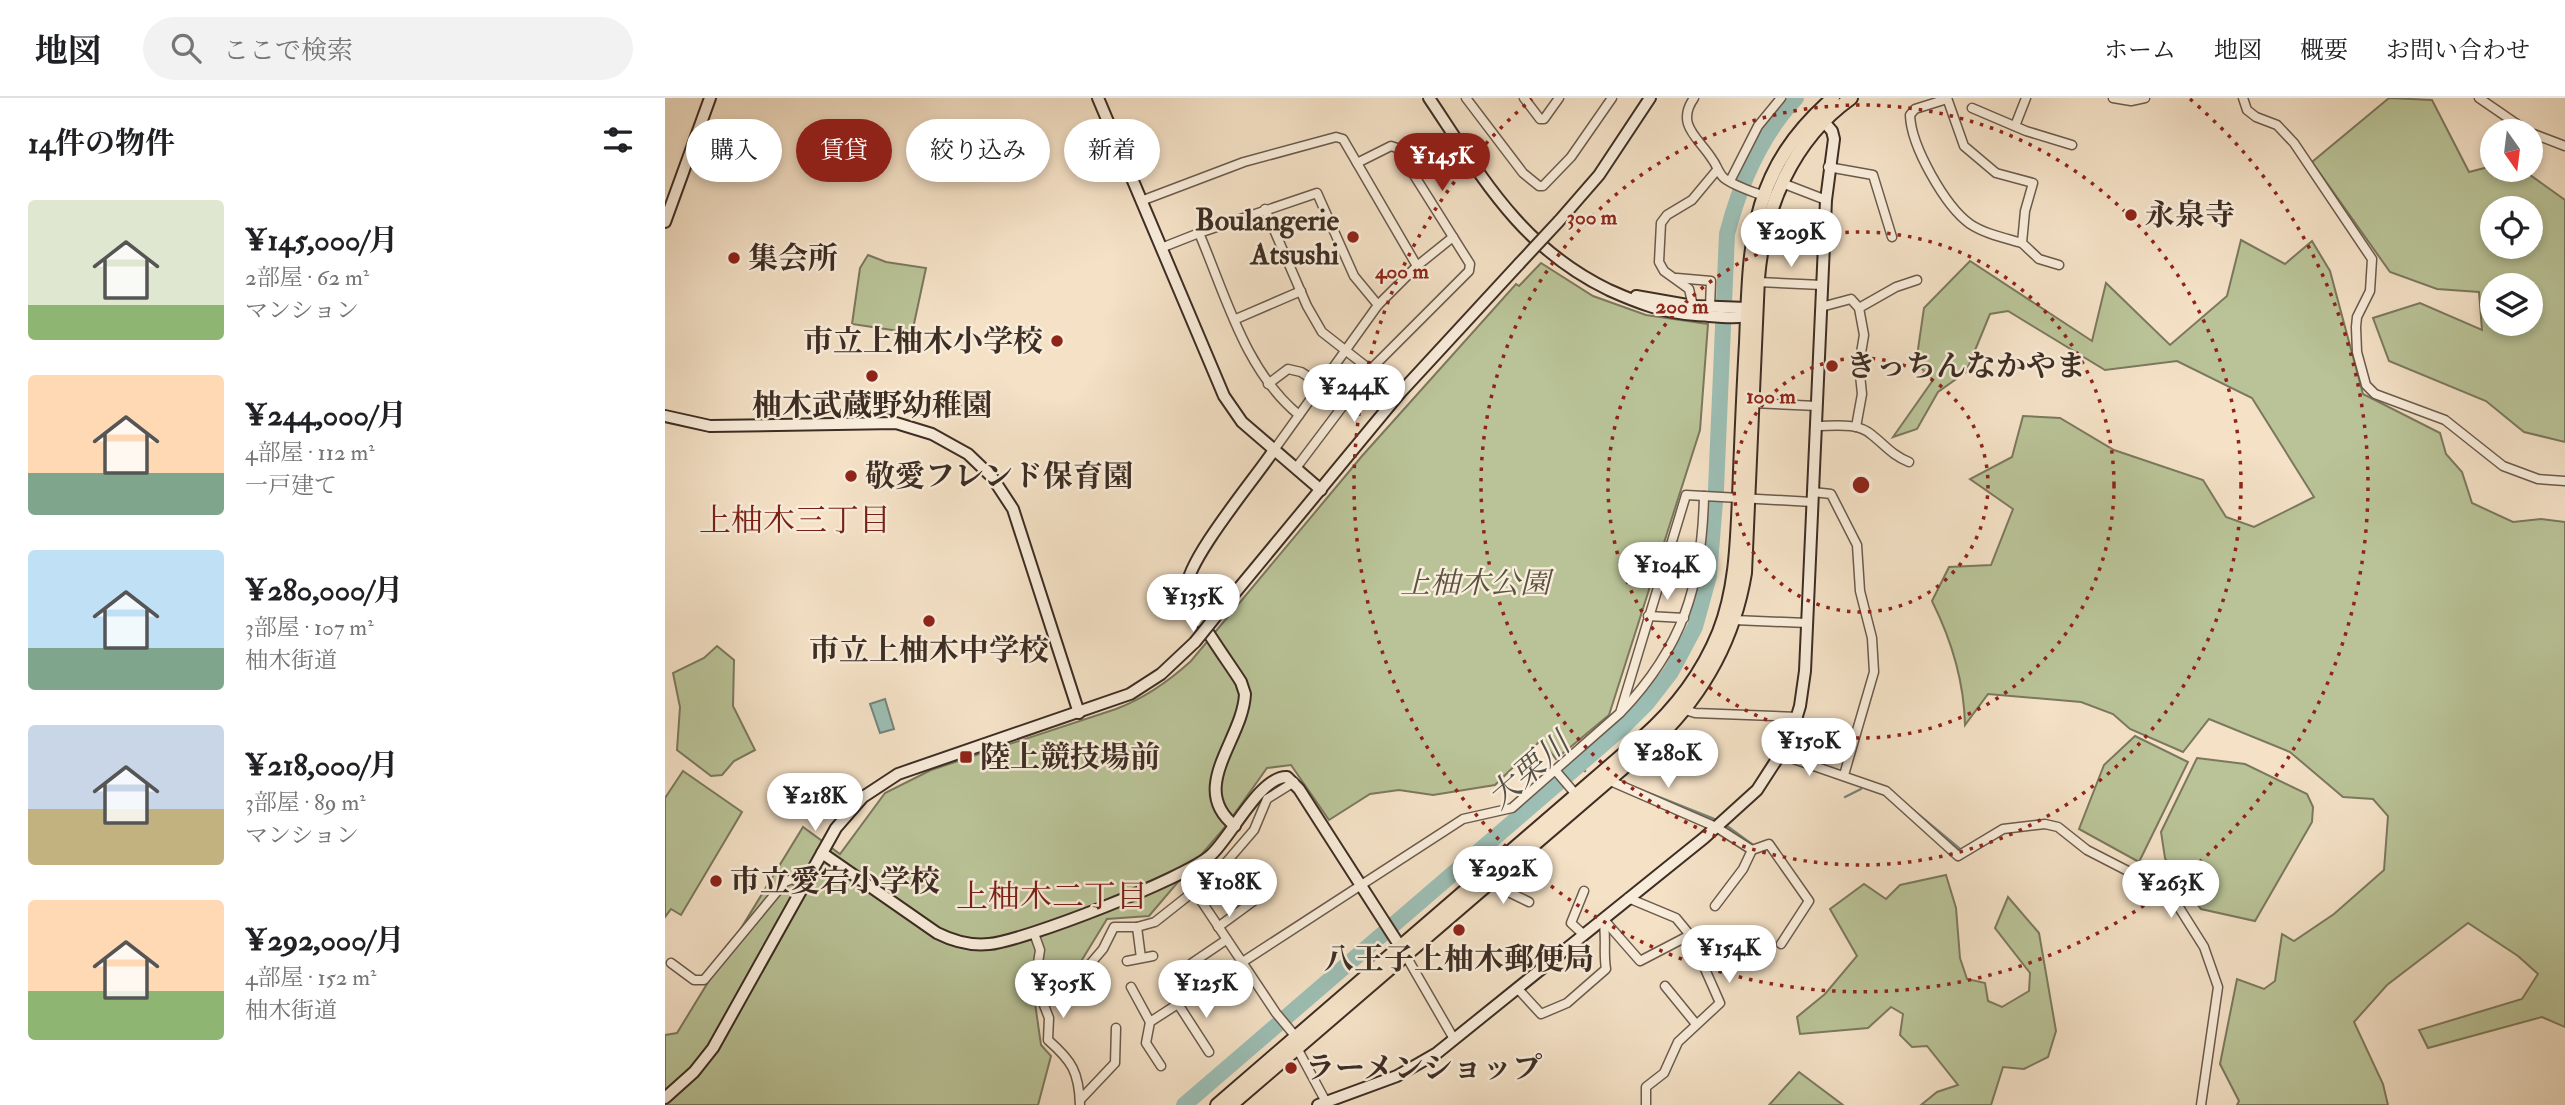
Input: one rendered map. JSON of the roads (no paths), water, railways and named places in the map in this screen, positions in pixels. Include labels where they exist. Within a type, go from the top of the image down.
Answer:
[{"type":"main road","points":[[1217,1105],[1666,716],[1701,667],[1719,633],[1730,593],[1744,498],[1753,403],[1750,313],[1758,282],[1765,230],[1782,183],[1833,98]]},
{"type":"main road","points":[[1400,946],[1489,883],[1576,795],[1608,780],[1685,710],[1712,671],[1734,620],[1745,573],[1744,498],[1751,242],[1764,196],[1792,143],[1821,117],[1851,98]]},
{"type":"main road","points":[[1231,1105],[1293,1037]]},
{"type":"street","points":[[665,222],[710,98]]},
{"type":"street","points":[[1098,98],[1224,396],[1242,422],[1321,490]]},
{"type":"street","points":[[1429,98],[1518,225],[1558,260],[1634,302],[1665,311],[1713,310]]},
{"type":"street","points":[[1466,98],[1523,173],[1541,186],[1571,157],[1612,98]]},
{"type":"street","points":[[1524,98],[1540,119],[1545,120],[1559,98]]},
{"type":"street","points":[[665,1098],[694,1072],[713,1048],[822,853],[852,808],[898,774],[1079,713],[1130,694],[1148,684],[1195,642],[1400,393],[1599,176],[1650,98]]},
{"type":"street","points":[[1694,98],[1686,117],[1687,127],[1717,170],[1731,182],[1764,196]]},
{"type":"street","points":[[1731,182],[1758,126],[1781,98]]},
{"type":"street","points":[[2022,243],[2025,211],[2033,183],[1996,173],[1964,146],[1947,98],[1915,109],[1910,115],[1922,155],[1951,208],[1972,225],[2022,243],[2039,259],[2059,265]]},
{"type":"street","points":[[2015,126],[2026,98]]},
{"type":"street","points":[[2113,98],[2131,101],[2145,98]]},
{"type":"street","points":[[2243,98],[2247,110],[2256,117],[2277,125],[2289,136],[2372,259],[2370,291],[2357,317],[2356,327],[2357,352],[2366,385],[2375,394],[2445,420],[2503,466],[2539,479],[2565,481]]},
{"type":"street","points":[[2479,98],[2510,119]]},
{"type":"street","points":[[1972,108],[2072,145]]},
{"type":"street","points":[[1194,890],[1293,1037],[1322,1103],[1403,1073],[1454,1039],[1716,827],[1757,790],[1782,755],[1798,717],[1804,683],[1826,200],[1828,167],[1834,137],[1821,117]]},
{"type":"street","points":[[1141,201],[1244,162],[1336,137],[1343,139],[1417,266]]},
{"type":"street","points":[[2543,137],[2565,146]]},
{"type":"street","points":[[1296,468],[1370,370],[1389,354],[1420,318],[1469,271],[1471,264],[1397,148],[1391,146],[1357,163]]},
{"type":"street","points":[[1828,167],[1873,175],[1892,237]]},
{"type":"street","points":[[1693,306],[1689,289],[1664,271],[1658,262],[1661,223],[1667,215],[1692,200],[1717,170]]},
{"type":"street","points":[[1782,183],[1826,200]]},
{"type":"street","points":[[1161,248],[1265,209],[1317,193],[1355,276],[1378,305]]},
{"type":"street","points":[[1265,209],[1322,332],[1400,393]]},
{"type":"street","points":[[1199,233],[1251,356],[1268,384],[1299,415]]},
{"type":"street","points":[[1235,826],[1220,811],[1216,784],[1245,694],[1241,682],[1193,604],[1187,583],[1195,561],[1378,305],[1417,266],[1453,237]]},
{"type":"street","points":[[1677,278],[1711,281],[1713,310]]},
{"type":"street","points":[[1859,308],[1896,287],[1917,280]]},
{"type":"street","points":[[1758,282],[1822,285]]},
{"type":"street","points":[[1236,319],[1301,291]]},
{"type":"street","points":[[1612,291],[1713,310],[1750,313]]},
{"type":"street","points":[[1821,307],[1851,299],[1859,308],[1864,342],[1860,365],[1862,394],[1856,427]]},
{"type":"street","points":[[1268,384],[1288,369],[1301,372],[1320,384]]},
{"type":"street","points":[[1753,403],[1817,406]]},
{"type":"street","points":[[665,416],[711,426],[896,423],[932,434],[968,454],[992,477],[1013,509],[1079,713]]},
{"type":"street","points":[[1816,426],[1856,427],[1872,435],[1892,456],[1909,462]]},
{"type":"street","points":[[1620,713],[1686,495],[1744,498],[1812,497],[1831,494],[1854,537],[1859,558],[1860,591],[1872,638],[1872,683],[1844,775]]},
{"type":"street","points":[[1150,1022],[1462,819],[1512,808],[1620,713],[1660,667],[1684,618],[1702,556],[1706,497]]},
{"type":"street","points":[[1648,615],[1684,618]]},
{"type":"street","points":[[1734,620],[1807,623]]},
{"type":"street","points":[[1685,710],[1695,713],[1798,717]]},
{"type":"street","points":[[1782,755],[1887,791],[1958,856],[2003,829],[2045,824],[2057,827],[2087,850],[2157,886],[2175,901],[2204,947],[2218,987],[2201,1105]]},
{"type":"street","points":[[1555,771],[1576,795]]},
{"type":"street","points":[[822,853],[928,928],[948,938],[989,944],[1034,933],[1192,869],[1209,857],[1271,782],[1282,777],[1294,782],[1400,946],[1454,1039]]},
{"type":"street","points":[[1608,780],[1716,827],[1752,850]]},
{"type":"street","points":[[1067,990],[1103,948],[1114,927],[1136,927],[1155,922],[1217,873],[1254,830],[1266,799],[1294,782]]},
{"type":"street","points":[[1715,906],[1743,869],[1752,850],[1769,844],[1809,901],[1781,944]]},
{"type":"street","points":[[671,963],[694,979],[704,980],[785,882],[793,879],[804,885]]},
{"type":"street","points":[[1489,883],[1529,902]]},
{"type":"street","points":[[1217,927],[1271,889]]},
{"type":"street","points":[[1584,891],[1571,923],[1584,935]]},
{"type":"street","points":[[1628,898],[1677,918],[1690,935],[1720,1003],[1678,1042],[1664,1073],[1646,1087],[1646,1105]]},
{"type":"street","points":[[1603,919],[1640,961],[1690,935]]},
{"type":"street","points":[[1518,989],[1541,1014],[1567,1003],[1606,968],[1603,951],[1607,940],[1603,919]]},
{"type":"street","points":[[1136,927],[1141,958]]},
{"type":"street","points":[[1034,933],[1040,950],[1035,982],[1049,1018],[1048,1040],[1071,1060],[1080,1102]]},
{"type":"street","points":[[1192,962],[1226,940]]},
{"type":"street","points":[[1127,961],[1153,956]]},
{"type":"street","points":[[1665,986],[1696,1024]]},
{"type":"street","points":[[1131,987],[1150,1022],[1146,1043],[1161,1066]]},
{"type":"street","points":[[1178,1004],[1209,1052]]},
{"type":"street","points":[[1080,1102],[1115,1063],[1116,1028]]},
{"type":"water","points":[[955,393],[987,394],[987,406],[955,406]]},
{"type":"water","points":[[885,699],[894,729],[880,733],[870,704]]},
{"type":"waterway","name":"大栗川","points":[[1184,1105],[1622,728],[1647,703],[1671,672],[1695,627],[1709,576],[1716,489],[1727,234],[1738,197],[1753,162],[1772,128],[1796,98]]},
{"type":"waterway","name":"大栗川","points":[[1574,768],[1585,771]]},
{"type":"waterway","points":[[1626,784],[1714,819]]},
{"type":"waterway","points":[[1845,797],[1861,789]]},
{"type":"waterway","points":[[1901,800],[1960,849]]},
{"type":"waterway","points":[[1727,826],[1753,845]]},
{"type":"place","name":"永泉寺","points":[[2131,215]]},
{"type":"place","name":"Boulangerie Atsushi","points":[[1353,237]]},
{"type":"place","name":"集会所","points":[[734,258]]},
{"type":"place","name":"市立上柚木小学校","points":[[1057,341]]},
{"type":"place","name":"きっちんなかやま","points":[[1832,366]]},
{"type":"place","name":"柚木武蔵野幼稚園","points":[[872,376]]},
{"type":"place","name":"敬愛フレンド保育園","points":[[851,476]]},
{"type":"place","name":"市立上柚木中学校","points":[[929,621]]},
{"type":"place","name":"陸上競技場前","points":[[966,757]]},
{"type":"place","name":"市立愛宕小学校","points":[[716,881]]},
{"type":"place","name":"八王子上柚木郵便局","points":[[1459,930]]},
{"type":"place","name":"ラーメンショップ","points":[[1291,1068]]},
{"type":"district","name":"上柚木三丁目","points":[[795,521]]},
{"type":"district","name":"上柚木二丁目","points":[[1052,897]]},
{"type":"park label","name":"上柚木公園","points":[[1475,583]]}]
